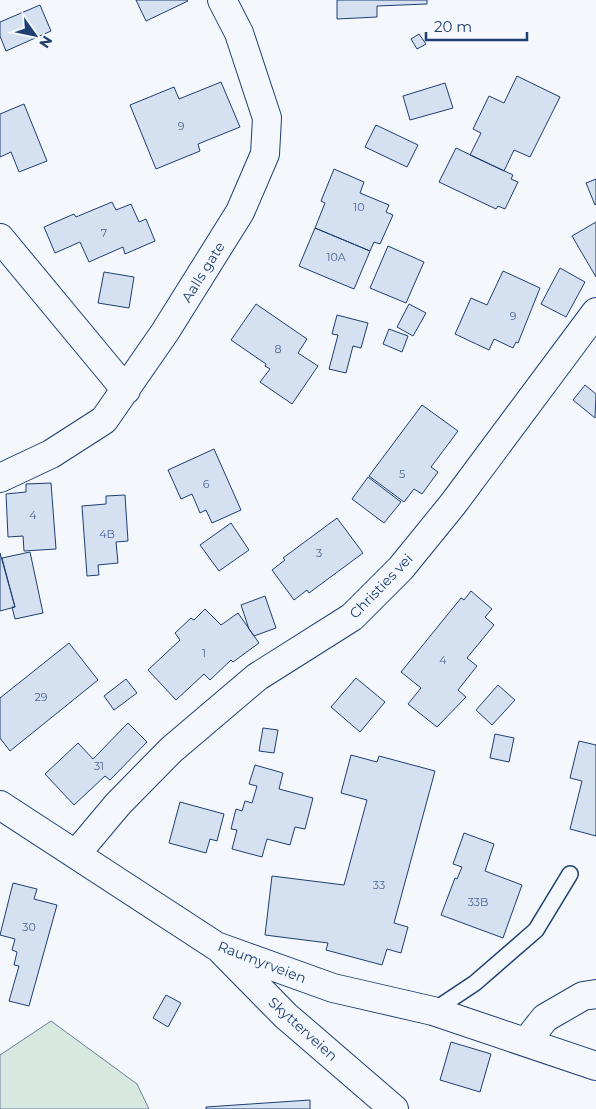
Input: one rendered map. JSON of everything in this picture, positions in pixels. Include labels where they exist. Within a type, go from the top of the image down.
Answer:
[{"type":"street","name":"Aalls gate","points":[[0,478],[51,454],[104,420],[126,390],[240,212],[265,154],[267,118],[239,33],[222,0]]},
{"type":"street","points":[[0,238],[126,390]]},
{"type":"street","name":"Christies vei","points":[[76,854],[118,804],[171,750],[257,677],[352,617],[400,568],[453,504],[596,312]]},
{"type":"street","name":"Raumyrveien","points":[[0,805],[216,946],[333,988],[434,1011],[596,1066]]},
{"type":"street","name":"Skytterveien","points":[[216,946],[286,1016],[394,1109]]},
{"type":"street","points":[[526,1042],[545,1018],[583,996],[596,994]]},
{"type":"lane","points":[[434,1011],[475,983],[536,930],[570,874]]},
{"type":"shaded area","points":[[51,1021],[137,1084],[149,1109],[0,1109],[0,1055]]},
{"type":"building","points":[[136,0],[187,0],[188,1],[146,21]]},
{"type":"building","points":[[337,0],[427,0],[427,4],[377,6],[377,17],[337,19]]},
{"type":"building","points":[[40,5],[51,31],[6,51],[0,36],[0,22]]},
{"type":"building","points":[[419,34],[426,44],[417,49],[411,39]]},
{"type":"building","points":[[517,76],[560,97],[530,157],[514,150],[504,171],[470,155],[481,133],[473,129],[489,96],[504,103]]},
{"type":"building","points":[[221,82],[240,127],[198,144],[200,151],[156,169],[130,105],[174,87],[179,99]]},
{"type":"building","points":[[445,83],[453,108],[410,120],[403,96]]},
{"type":"building","points":[[24,104],[47,161],[19,172],[11,152],[0,157],[0,114]]},
{"type":"building","points":[[376,125],[418,145],[407,167],[365,147]]},
{"type":"building","points":[[456,148],[513,175],[511,179],[518,182],[505,209],[498,206],[496,209],[439,182]]},
{"type":"building","points":[[334,169],[364,182],[360,193],[389,205],[386,212],[393,215],[380,244],[374,242],[370,251],[315,228],[325,203],[321,201]]},
{"type":"building","points":[[596,179],[596,204],[595,205],[586,183]]},
{"type":"building","points":[[112,202],[116,210],[131,204],[139,222],[146,219],[155,241],[125,254],[123,247],[89,262],[80,242],[55,253],[44,227],[74,214],[76,217]]},
{"type":"building","points":[[596,222],[596,277],[572,236]]},
{"type":"building","points":[[315,228],[370,251],[354,289],[299,266]]},
{"type":"building","points":[[388,246],[424,262],[406,303],[370,288]]},
{"type":"building","points":[[560,268],[585,282],[566,317],[541,304]]},
{"type":"building","points":[[503,271],[540,288],[518,343],[516,342],[513,348],[494,339],[489,350],[455,334],[471,298],[487,305]]},
{"type":"building","points":[[104,272],[134,277],[129,308],[98,303]]},
{"type":"building","points":[[256,304],[307,339],[298,353],[318,366],[292,404],[260,382],[270,369],[265,366],[266,364],[231,340]]},
{"type":"building","points":[[409,304],[426,313],[413,336],[397,327]]},
{"type":"building","points":[[337,315],[368,323],[361,348],[353,346],[346,373],[329,369],[338,335],[332,334]]},
{"type":"building","points":[[389,329],[408,336],[402,352],[383,344]]},
{"type":"building","points":[[585,385],[596,394],[595,418],[573,400]]},
{"type":"building","points":[[422,405],[458,431],[431,467],[438,472],[422,494],[414,489],[404,502],[369,476]]},
{"type":"building","points":[[214,449],[241,510],[212,523],[206,510],[200,513],[192,494],[181,499],[168,470]]},
{"type":"building","points":[[368,477],[401,502],[384,523],[352,499]]},
{"type":"building","points":[[51,483],[56,549],[24,551],[23,536],[8,537],[6,494],[26,492],[26,484]]},
{"type":"building","points":[[125,495],[128,541],[116,542],[118,563],[98,565],[99,575],[87,576],[82,506],[106,504],[106,496]]},
{"type":"building","points":[[337,518],[363,553],[309,593],[307,590],[294,600],[272,570],[285,560],[283,558]]},
{"type":"building","points":[[231,523],[249,550],[219,571],[200,545]]},
{"type":"building","points":[[30,552],[43,613],[15,619],[12,607],[15,607],[2,558]]},
{"type":"building","points":[[0,553],[15,607],[0,611]]},
{"type":"building","points":[[471,591],[492,609],[485,617],[494,625],[467,658],[477,666],[458,690],[466,697],[437,727],[408,704],[421,688],[401,672],[461,598],[464,600]]},
{"type":"building","points":[[265,596],[276,628],[254,636],[249,629],[241,605]]},
{"type":"building","points":[[205,609],[221,625],[238,613],[259,643],[233,662],[231,660],[210,680],[204,674],[176,700],[148,670],[180,640],[175,633],[191,618],[194,620]]},
{"type":"building","points":[[69,643],[98,680],[10,751],[0,738],[0,698]]},
{"type":"building","points":[[356,678],[385,702],[360,732],[331,707]]},
{"type":"building","points":[[126,679],[137,693],[114,710],[104,696]]},
{"type":"building","points":[[498,685],[515,700],[492,725],[476,710]]},
{"type":"building","points":[[128,723],[147,742],[110,780],[105,776],[74,805],[45,774],[78,743],[93,759]]},
{"type":"building","points":[[263,728],[278,730],[274,753],[259,751]]},
{"type":"building","points":[[495,734],[514,738],[509,762],[490,758]]},
{"type":"building","points":[[579,741],[596,745],[596,836],[570,829],[582,781],[570,778]]},
{"type":"building","points":[[351,755],[377,762],[379,756],[435,771],[394,923],[408,927],[401,953],[387,949],[382,965],[326,950],[328,943],[265,935],[272,876],[344,885],[367,800],[341,793]]},
{"type":"building","points":[[255,765],[283,773],[279,789],[313,798],[305,829],[295,827],[290,845],[267,839],[262,857],[232,849],[237,830],[231,829],[236,809],[242,811],[245,801],[252,803],[257,786],[249,784]]},
{"type":"building","points":[[180,802],[224,814],[217,841],[210,839],[206,853],[169,843]]},
{"type":"building","points":[[464,833],[494,844],[485,871],[522,885],[503,938],[441,915],[455,878],[457,879],[462,867],[453,864]]},
{"type":"building","points":[[13,883],[37,889],[34,899],[57,905],[29,1006],[9,1001],[19,966],[14,965],[17,952],[12,950],[15,939],[0,935]]},
{"type":"building","points":[[166,995],[181,1003],[168,1027],[153,1018]]},
{"type":"building","points":[[451,1042],[491,1054],[480,1092],[440,1080]]},
{"type":"building","points":[[310,1100],[310,1109],[206,1109],[206,1107]]}]
